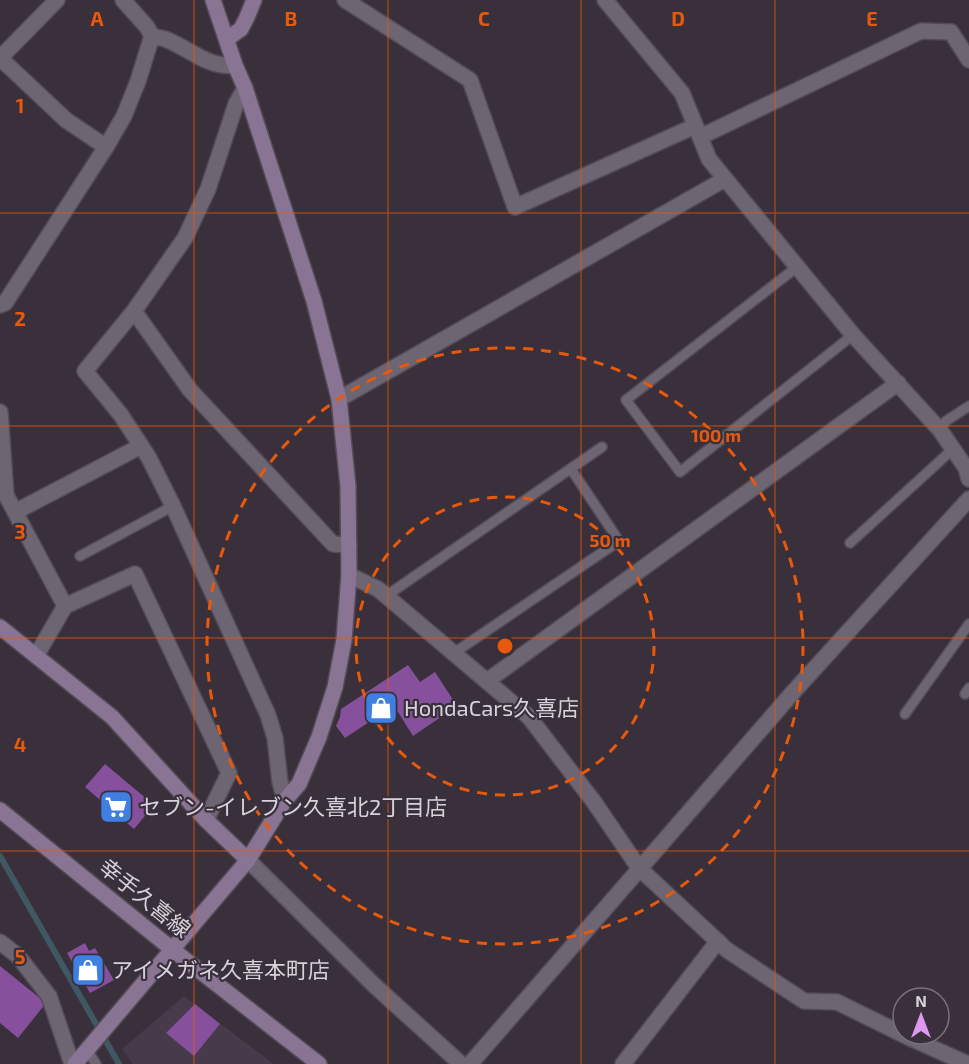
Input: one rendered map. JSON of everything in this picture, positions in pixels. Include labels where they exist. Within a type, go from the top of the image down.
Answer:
[{"type":"street","points":[[57,0],[0,58],[66,120],[106,147]]},
{"type":"street","points":[[123,0],[152,36],[166,40],[211,62],[224,66],[235,65]]},
{"type":"street","points":[[0,942],[18,956],[49,996],[73,1064],[248,860],[285,800],[299,784],[319,737],[335,687],[344,640],[349,575],[348,486],[339,399],[314,301],[245,88],[213,0]]},
{"type":"street","points":[[227,39],[241,29],[254,0]]},
{"type":"street","points":[[345,0],[470,80],[515,207],[698,132],[921,31],[951,32],[969,60]]},
{"type":"street","points":[[605,0],[682,93],[709,159],[853,335],[940,430],[966,468],[969,479]]},
{"type":"street","points":[[0,305],[5,303],[124,116],[152,36]]},
{"type":"street","points":[[245,88],[236,104],[208,189],[185,238],[134,311],[85,370],[121,415],[141,446],[173,506],[267,715],[275,738],[280,782],[285,800]]},
{"type":"street","points":[[339,399],[725,179]]},
{"type":"street","points":[[134,311],[198,399],[333,544],[348,545]]},
{"type":"street","points":[[487,681],[898,383]]},
{"type":"street","points":[[0,412],[6,495],[64,606]]},
{"type":"street","points":[[15,512],[141,446]]},
{"type":"street","points":[[470,1064],[795,690],[969,499]]},
{"type":"street","points":[[36,656],[64,606],[135,574],[229,772],[206,820]]},
{"type":"street","points":[[349,575],[378,589],[529,717],[594,802],[639,868],[727,950],[804,1001],[837,1002],[968,1064]]},
{"type":"street","points":[[0,627],[112,717],[206,820],[375,986],[461,1064]]},
{"type":"street","name":"幸手久喜線","points":[[0,810],[319,1064]]},
{"type":"street","points":[[623,1064],[718,941]]},
{"type":"lane","points":[[797,267],[626,400],[680,472],[853,335]]},
{"type":"lane","points":[[940,430],[946,422],[969,406]]},
{"type":"lane","points":[[386,596],[602,447]]},
{"type":"lane","points":[[850,543],[953,449]]},
{"type":"lane","points":[[454,653],[619,541],[571,469]]},
{"type":"lane","points":[[80,556],[173,506]]},
{"type":"lane","points":[[905,714],[969,624]]},
{"type":"lane","points":[[87,1050],[96,1064]]},
{"type":"shaded area","points":[[184,996],[274,1064],[133,1064],[122,1049]]},
{"type":"building","points":[[408,665],[420,682],[435,672],[457,706],[413,736],[398,712],[379,724],[375,718],[345,738],[336,726],[341,709]]},
{"type":"building","points":[[105,764],[154,805],[134,829],[85,787]]},
{"type":"building","points":[[85,943],[89,951],[95,948],[114,980],[90,993],[67,953]]},
{"type":"building","points":[[0,966],[46,1003],[18,1038],[0,1023]]},
{"type":"building","points":[[195,1004],[220,1024],[194,1056],[166,1033]]},
{"type":"waterway","points":[[0,856],[119,1064]]},
{"type":"place","name":"HondaCars久喜店","points":[[381,708]]},
{"type":"place","name":"セブン-イレブン久喜北2丁目店","points":[[116,807]]},
{"type":"place","name":"アイメガネ久喜本町店","points":[[88,970]]}]
